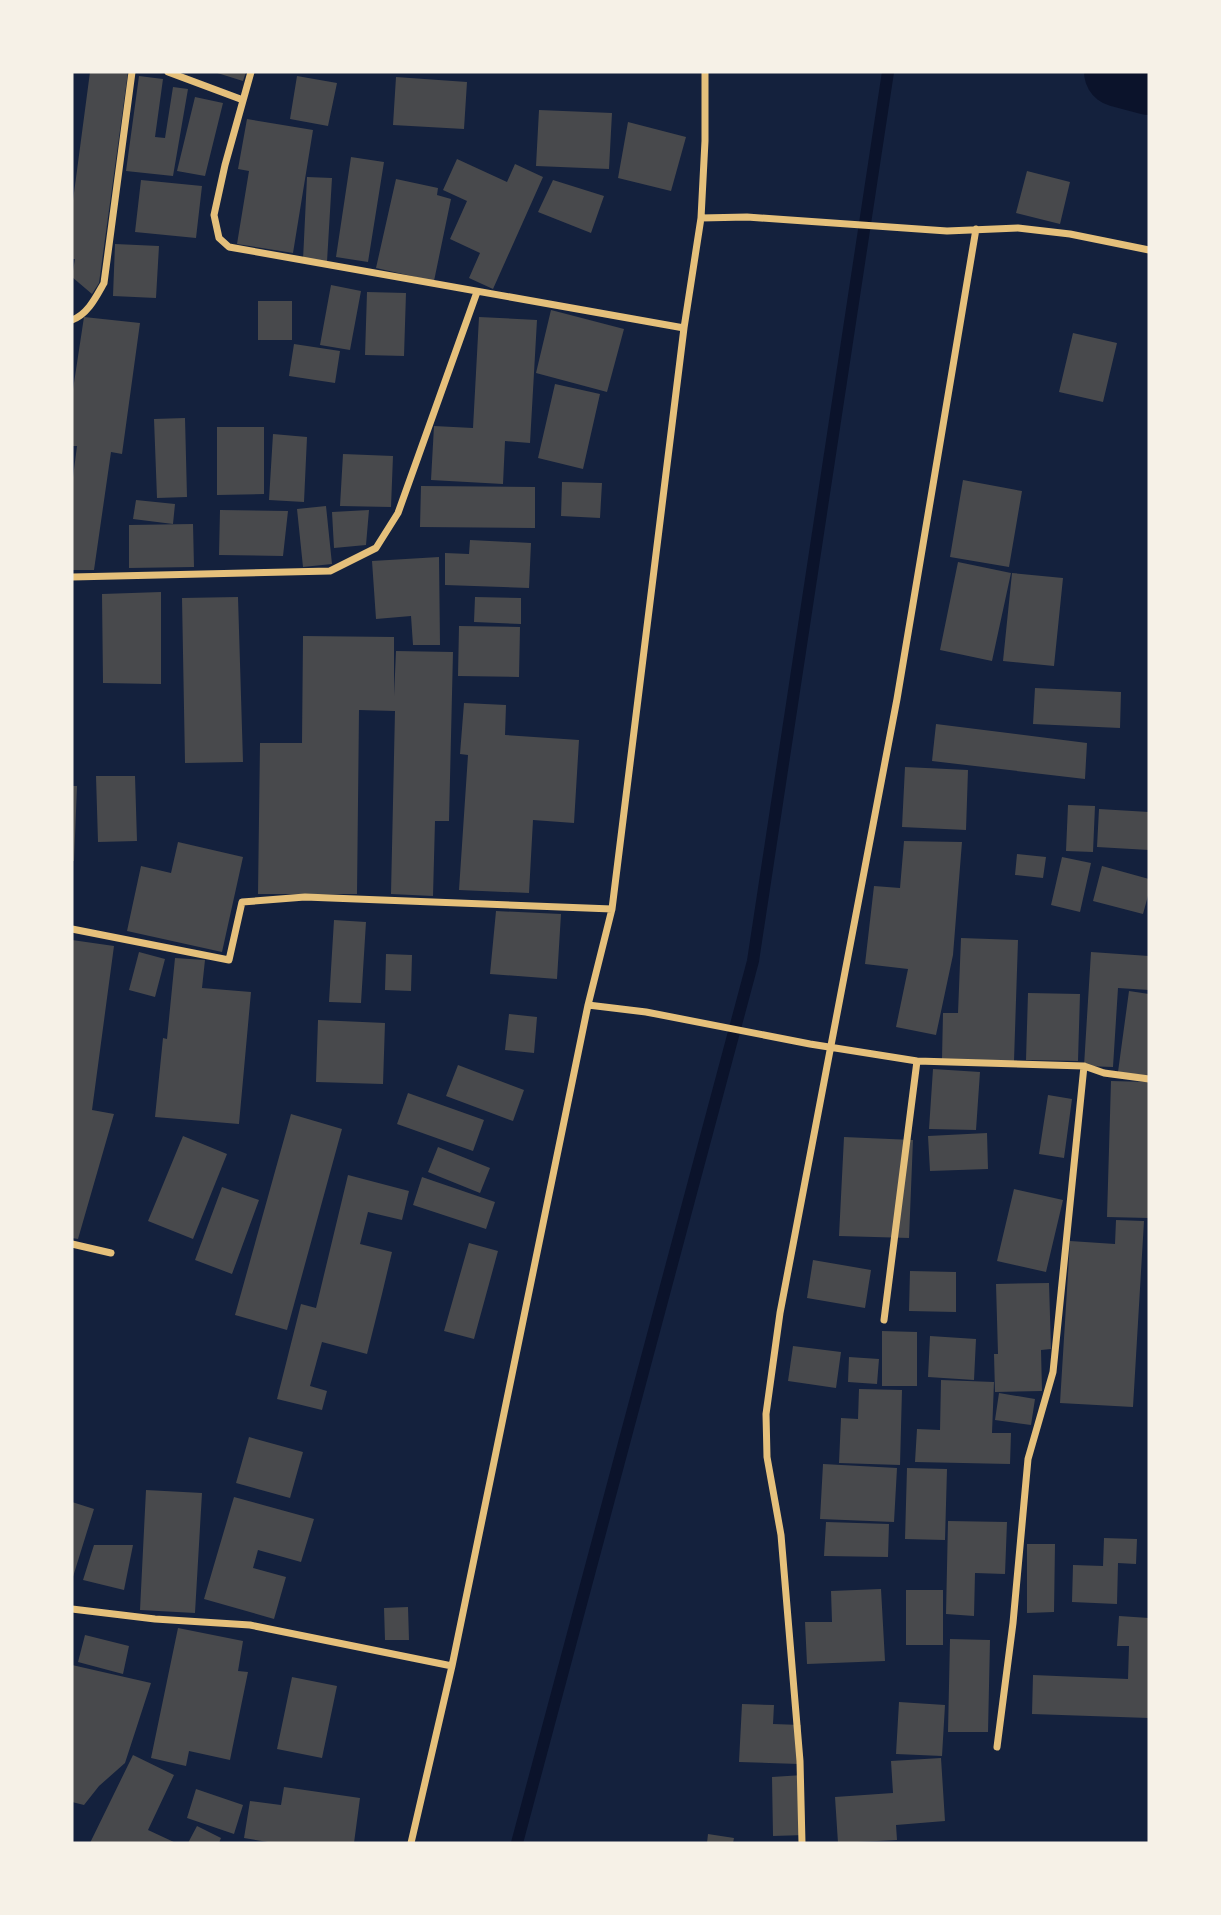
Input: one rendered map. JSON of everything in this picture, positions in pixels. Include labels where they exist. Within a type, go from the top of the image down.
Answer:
[{"type":"street","points":[[72,320],[90,306],[104,283],[132,72]]},
{"type":"street","points":[[168,72],[243,100]]},
{"type":"street","points":[[251,72],[214,215],[219,238],[229,247],[684,328]]},
{"type":"street","points":[[411,1843],[452,1666],[588,1005],[612,909],[684,328],[701,218],[705,72]]},
{"type":"street","points":[[701,218],[747,217],[947,231],[1018,228],[1149,250]]},
{"type":"street","points":[[802,1843],[800,1761],[781,1535],[767,1457],[766,1414],[780,1313],[897,699],[976,229]]},
{"type":"street","points":[[72,577],[330,571],[376,548],[398,513],[477,292]]},
{"type":"street","points":[[72,929],[229,960],[242,902],[305,897],[612,909]]},
{"type":"street","points":[[588,1005],[646,1012],[810,1044],[917,1061],[1084,1066],[1104,1073],[1149,1079]]},
{"type":"street","points":[[884,1320],[917,1061]]},
{"type":"street","points":[[997,1747],[1014,1611],[1028,1459],[1053,1372],[1084,1066]]},
{"type":"street","points":[[72,1244],[111,1253]]},
{"type":"street","points":[[72,1609],[155,1619],[250,1625],[452,1666]]},
{"type":"building","points":[[90,72],[128,72],[99,283],[92,294],[72,277],[75,259],[72,259],[72,208]]},
{"type":"building","points":[[214,72],[246,72],[243,81]]},
{"type":"building","points":[[139,76],[163,79],[155,137],[165,138],[173,87],[188,89],[173,176],[126,171]]},
{"type":"building","points":[[297,76],[337,83],[328,126],[290,119]]},
{"type":"building","points":[[396,77],[467,82],[464,129],[393,125]]},
{"type":"building","points":[[195,97],[223,103],[205,176],[177,171]]},
{"type":"building","points":[[539,110],[612,113],[609,169],[536,166]]},
{"type":"building","points":[[247,119],[313,130],[293,253],[237,244],[249,171],[238,169]]},
{"type":"building","points":[[628,122],[686,137],[671,191],[618,178]]},
{"type":"building","points":[[351,157],[384,162],[368,262],[336,257]]},
{"type":"building","points":[[457,159],[507,182],[515,164],[543,177],[493,289],[469,278],[480,253],[450,239],[467,201],[443,190]]},
{"type":"building","points":[[1027,171],[1070,182],[1060,224],[1016,213]]},
{"type":"building","points":[[307,177],[332,178],[327,262],[303,260]]},
{"type":"building","points":[[396,179],[438,188],[437,195],[451,199],[434,281],[376,268]]},
{"type":"building","points":[[141,180],[202,186],[196,238],[135,232]]},
{"type":"building","points":[[553,180],[604,196],[591,233],[538,212]]},
{"type":"building","points":[[115,244],[159,246],[156,298],[113,296]]},
{"type":"building","points":[[331,285],[361,291],[350,350],[320,345]]},
{"type":"building","points":[[367,292],[406,293],[404,356],[365,355]]},
{"type":"building","points":[[258,301],[292,301],[292,340],[258,340]]},
{"type":"building","points":[[551,310],[624,329],[607,392],[536,373]]},
{"type":"building","points":[[84,317],[140,323],[122,454],[111,452],[94,570],[72,570],[72,485],[77,446],[72,446],[72,396]]},
{"type":"building","points":[[479,317],[537,320],[530,443],[505,441],[503,484],[431,480],[434,426],[473,428]]},
{"type":"building","points":[[1073,333],[1117,343],[1103,402],[1059,392]]},
{"type":"building","points":[[294,344],[340,351],[335,383],[289,376]]},
{"type":"building","points":[[555,384],[600,394],[583,469],[538,458]]},
{"type":"building","points":[[185,418],[187,497],[157,498],[154,419]]},
{"type":"building","points":[[217,427],[264,427],[264,494],[217,495]]},
{"type":"building","points":[[273,434],[307,437],[304,502],[269,500]]},
{"type":"building","points":[[343,454],[393,456],[391,507],[340,506]]},
{"type":"building","points":[[963,480],[1022,491],[1009,567],[950,557]]},
{"type":"building","points":[[562,482],[602,483],[600,518],[561,516]]},
{"type":"building","points":[[421,486],[535,487],[535,528],[420,527]]},
{"type":"building","points":[[136,500],[175,504],[173,524],[133,519]]},
{"type":"building","points":[[326,506],[332,564],[303,567],[297,509]]},
{"type":"building","points":[[220,510],[288,511],[283,556],[219,555]]},
{"type":"building","points":[[369,510],[366,545],[334,548],[332,512]]},
{"type":"building","points":[[193,524],[194,567],[129,568],[129,525]]},
{"type":"building","points":[[470,540],[531,543],[529,588],[445,585],[445,553],[469,554]]},
{"type":"building","points":[[439,557],[440,645],[413,645],[411,616],[376,619],[372,561]]},
{"type":"building","points":[[958,562],[1011,573],[992,661],[940,650]]},
{"type":"building","points":[[1012,573],[1063,578],[1054,666],[1003,661]]},
{"type":"building","points":[[161,592],[161,684],[103,683],[102,594]]},
{"type":"building","points":[[238,597],[243,762],[185,763],[182,598]]},
{"type":"building","points":[[475,597],[521,598],[521,624],[474,622]]},
{"type":"building","points":[[459,626],[520,627],[519,677],[458,676]]},
{"type":"building","points":[[303,636],[394,637],[394,696],[396,651],[453,652],[449,821],[435,821],[433,896],[391,894],[395,711],[359,710],[357,894],[258,894],[260,743],[302,743]]},
{"type":"building","points":[[1035,688],[1121,692],[1120,728],[1033,724]]},
{"type":"building","points":[[464,703],[506,705],[505,735],[579,740],[574,823],[533,820],[529,893],[459,890],[468,755],[460,754]]},
{"type":"building","points":[[936,724],[1087,743],[1085,779],[932,761]]},
{"type":"building","points":[[905,767],[968,770],[966,830],[902,827]]},
{"type":"building","points":[[96,776],[135,776],[137,841],[98,842]]},
{"type":"building","points":[[72,786],[77,786],[74,861],[72,861]]},
{"type":"building","points":[[1068,805],[1095,806],[1093,852],[1066,851]]},
{"type":"building","points":[[1099,809],[1149,812],[1149,850],[1097,847]]},
{"type":"building","points":[[904,841],[962,842],[953,955],[936,1035],[896,1027],[908,969],[865,964],[874,886],[900,888]]},
{"type":"building","points":[[178,842],[243,857],[222,952],[127,931],[141,866],[171,873]]},
{"type":"building","points":[[1017,854],[1046,857],[1043,878],[1015,875]]},
{"type":"building","points":[[1062,857],[1091,863],[1080,912],[1051,905]]},
{"type":"building","points":[[1102,866],[1149,879],[1149,892],[1143,914],[1093,901]]},
{"type":"building","points":[[496,911],[561,914],[557,979],[490,974]]},
{"type":"building","points":[[334,920],[366,922],[361,1003],[329,1002]]},
{"type":"building","points":[[961,938],[1018,940],[1014,1061],[942,1059],[943,1013],[958,1013]]},
{"type":"building","points":[[72,940],[114,946],[92,1110],[114,1114],[78,1239],[72,1238]]},
{"type":"building","points":[[139,952],[165,959],[155,997],[129,990]]},
{"type":"building","points":[[1091,952],[1149,956],[1149,990],[1118,988],[1113,1067],[1084,1066]]},
{"type":"building","points":[[386,954],[412,955],[411,991],[385,990]]},
{"type":"building","points":[[175,958],[205,960],[202,988],[251,992],[239,1124],[155,1117],[163,1038],[167,1039]]},
{"type":"building","points":[[1129,991],[1149,994],[1149,1076],[1118,1072]]},
{"type":"building","points":[[1028,993],[1080,994],[1078,1061],[1026,1060]]},
{"type":"building","points":[[509,1014],[537,1017],[534,1053],[505,1050]]},
{"type":"building","points":[[318,1020],[385,1023],[383,1084],[316,1082]]},
{"type":"building","points":[[458,1065],[524,1090],[513,1121],[446,1096]]},
{"type":"building","points":[[933,1069],[980,1072],[976,1130],[929,1129]]},
{"type":"building","points":[[1111,1081],[1149,1082],[1149,1218],[1107,1217]]},
{"type":"building","points":[[408,1093],[484,1120],[473,1151],[397,1124]]},
{"type":"building","points":[[1048,1095],[1072,1099],[1064,1158],[1039,1154]]},
{"type":"building","points":[[291,1114],[342,1129],[287,1330],[235,1315]]},
{"type":"building","points":[[987,1133],[988,1169],[930,1171],[928,1136]]},
{"type":"building","points":[[183,1136],[227,1154],[193,1239],[148,1221]]},
{"type":"building","points":[[844,1137],[913,1140],[909,1238],[839,1236]]},
{"type":"building","points":[[438,1147],[490,1168],[480,1193],[428,1172]]},
{"type":"building","points":[[348,1175],[409,1191],[402,1220],[368,1212],[360,1244],[392,1252],[367,1354],[322,1342],[310,1386],[327,1391],[322,1410],[277,1399],[301,1304],[316,1308]]},
{"type":"building","points":[[422,1177],[495,1202],[486,1229],[413,1205]]},
{"type":"building","points":[[222,1187],[259,1200],[232,1274],[195,1260]]},
{"type":"building","points":[[1014,1189],[1063,1200],[1046,1272],[997,1261]]},
{"type":"building","points":[[1116,1220],[1144,1221],[1133,1407],[1060,1403],[1070,1241],[1115,1244]]},
{"type":"building","points":[[469,1243],[498,1251],[474,1339],[444,1331]]},
{"type":"building","points":[[813,1260],[871,1270],[865,1308],[807,1298]]},
{"type":"building","points":[[910,1271],[956,1272],[956,1312],[909,1311]]},
{"type":"building","points":[[1049,1283],[1051,1349],[1041,1350],[1042,1391],[995,1392],[994,1354],[998,1354],[996,1284]]},
{"type":"building","points":[[882,1331],[917,1332],[917,1386],[882,1386]]},
{"type":"building","points":[[930,1336],[976,1339],[974,1380],[928,1377]]},
{"type":"building","points":[[793,1346],[841,1352],[836,1388],[788,1381]]},
{"type":"building","points":[[849,1357],[879,1359],[877,1384],[848,1382]]},
{"type":"building","points":[[941,1380],[994,1382],[992,1433],[1011,1433],[1010,1464],[915,1462],[917,1429],[940,1430]]},
{"type":"building","points":[[859,1389],[902,1390],[900,1465],[839,1463],[841,1418],[858,1419]]},
{"type":"building","points":[[999,1393],[1035,1399],[1031,1425],[995,1420]]},
{"type":"building","points":[[249,1437],[303,1452],[290,1498],[236,1483]]},
{"type":"building","points":[[823,1464],[897,1468],[894,1522],[820,1519]]},
{"type":"building","points":[[907,1468],[947,1469],[945,1540],[905,1539]]},
{"type":"building","points":[[146,1490],[202,1493],[195,1613],[140,1610]]},
{"type":"building","points":[[234,1497],[314,1519],[301,1562],[258,1550],[253,1568],[286,1577],[274,1619],[204,1599]]},
{"type":"building","points":[[72,1502],[94,1509],[72,1580]]},
{"type":"building","points":[[948,1521],[1007,1522],[1005,1574],[975,1573],[974,1616],[946,1614]]},
{"type":"building","points":[[826,1522],[889,1524],[888,1557],[824,1556]]},
{"type":"building","points":[[1104,1538],[1137,1539],[1136,1564],[1118,1563],[1117,1604],[1072,1602],[1073,1565],[1103,1566]]},
{"type":"building","points":[[1027,1544],[1055,1544],[1054,1612],[1027,1613]]},
{"type":"building","points":[[94,1545],[133,1545],[124,1590],[83,1580]]},
{"type":"building","points":[[881,1589],[885,1661],[807,1664],[805,1622],[832,1622],[831,1591]]},
{"type":"building","points":[[906,1590],[943,1590],[943,1645],[906,1645]]},
{"type":"building","points":[[408,1607],[409,1640],[385,1640],[384,1608]]},
{"type":"building","points":[[1119,1616],[1149,1618],[1149,1718],[1032,1714],[1033,1675],[1128,1679],[1129,1646],[1117,1646]]},
{"type":"building","points":[[178,1628],[243,1641],[238,1671],[248,1672],[230,1760],[189,1751],[186,1766],[151,1758]]},
{"type":"building","points":[[85,1635],[129,1646],[123,1674],[78,1662]]},
{"type":"building","points":[[950,1639],[990,1640],[988,1732],[948,1732]]},
{"type":"building","points":[[72,1665],[151,1683],[125,1763],[99,1786],[84,1805],[72,1802]]},
{"type":"building","points":[[292,1677],[337,1686],[322,1758],[277,1749]]},
{"type":"building","points":[[899,1702],[945,1705],[942,1756],[896,1754]]},
{"type":"building","points":[[742,1704],[774,1705],[773,1724],[801,1725],[799,1764],[739,1762]]},
{"type":"building","points":[[133,1755],[174,1775],[148,1830],[176,1843],[90,1843]]},
{"type":"building","points":[[941,1758],[945,1821],[896,1825],[897,1840],[838,1843],[835,1797],[893,1793],[891,1761]]},
{"type":"building","points":[[803,1775],[805,1835],[773,1836],[772,1777]]},
{"type":"building","points":[[284,1787],[360,1798],[354,1843],[274,1843],[244,1838],[250,1801],[281,1805]]},
{"type":"building","points":[[196,1789],[243,1805],[234,1834],[187,1818]]},
{"type":"building","points":[[197,1826],[221,1838],[219,1843],[188,1843]]},
{"type":"building","points":[[708,1834],[734,1838],[733,1843],[707,1843]]},
{"type":"waterway","points":[[517,1843],[753,961],[888,72]]},
{"type":"waterway","points":[[1119,72],[1149,80]]}]
